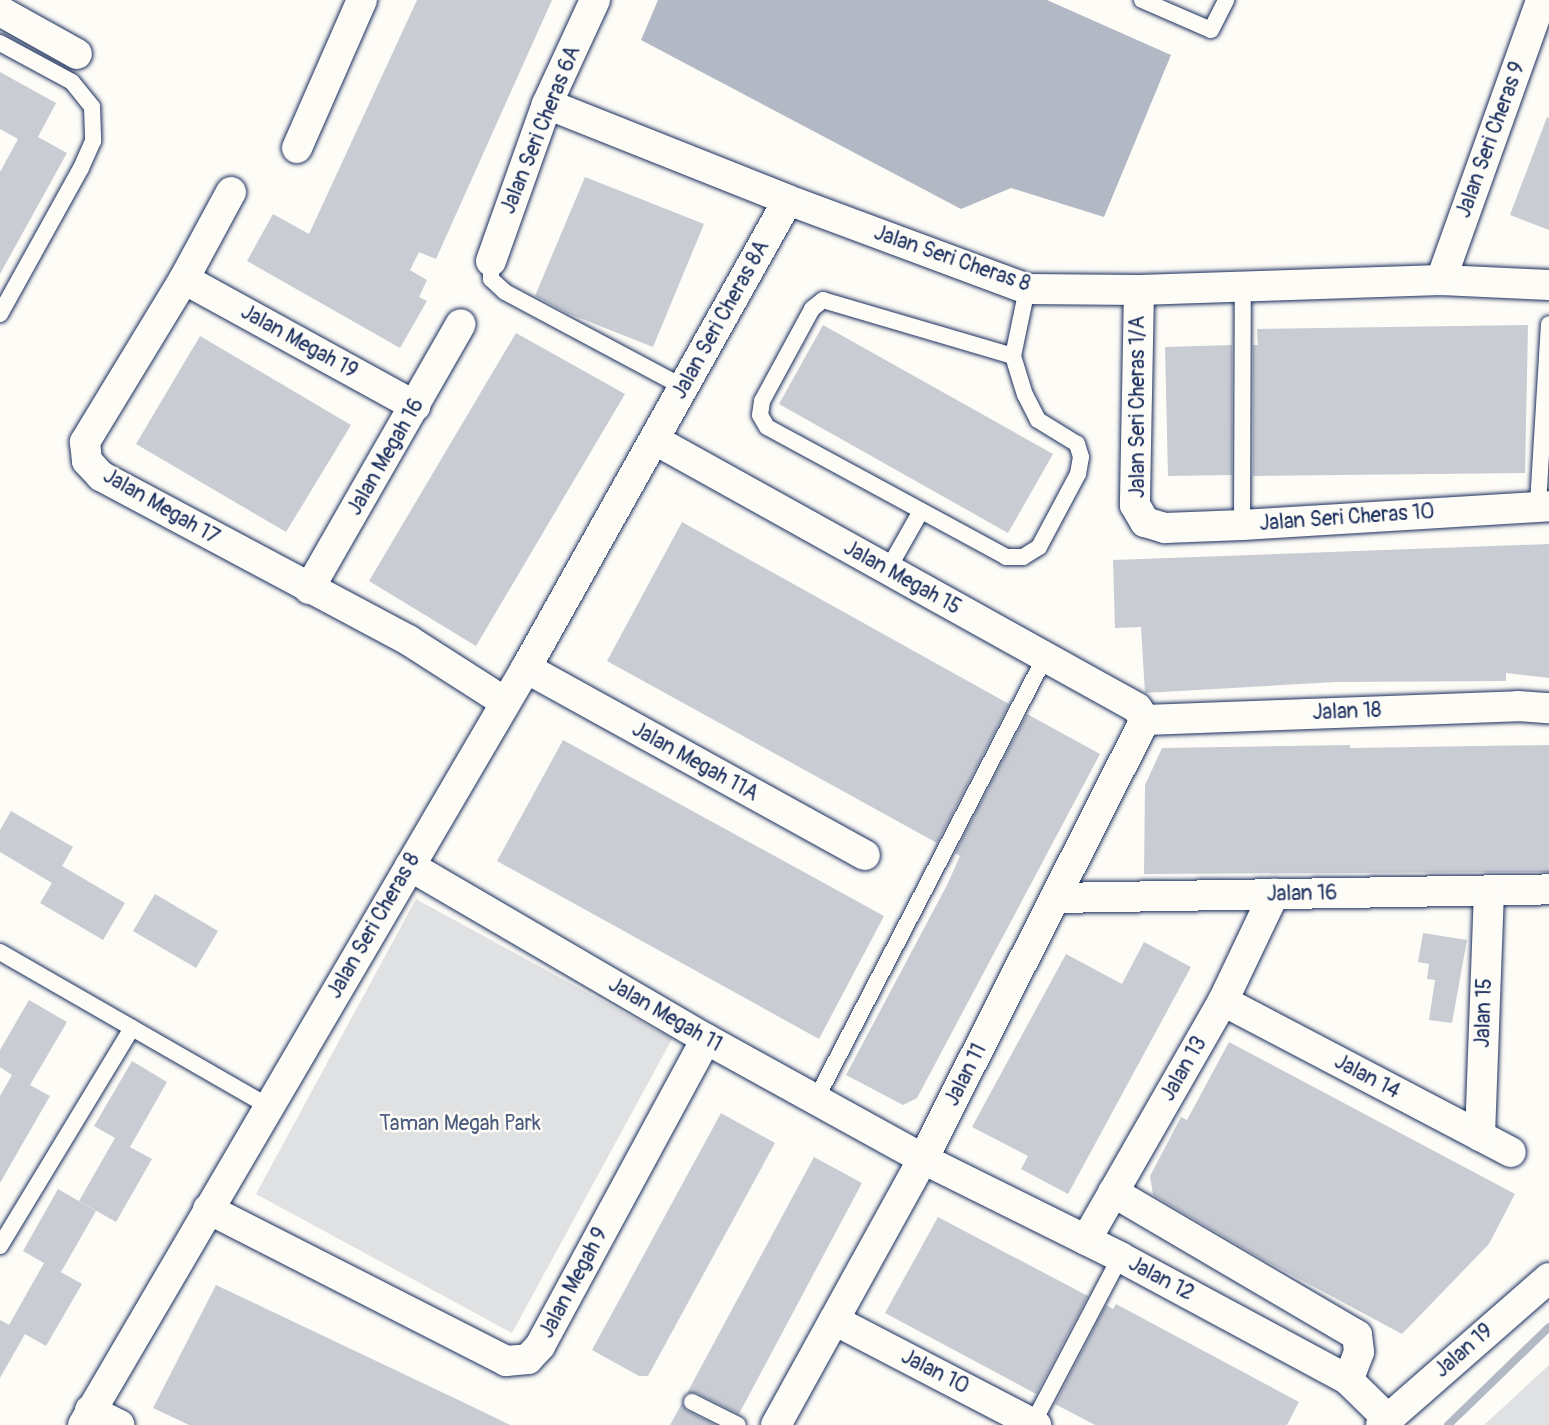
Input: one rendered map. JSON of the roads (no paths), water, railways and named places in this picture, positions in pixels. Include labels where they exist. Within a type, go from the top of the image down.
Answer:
[{"type":"street","points":[[298,148],[362,0]]},
{"type":"street","name":"Jalan Seri Cheras 6A","points":[[491,261],[547,104],[595,0]]},
{"type":"street","name":"Jalan Seri Cheras 9","points":[[1441,280],[1541,0]]},
{"type":"street","points":[[0,11],[77,54]]},
{"type":"street","name":"Jalan Seri Cheras 8","points":[[547,104],[788,200],[1027,289],[1139,290],[1441,280],[1549,285]]},
{"type":"street","name":"Jalan Megah 17","points":[[231,192],[184,279],[85,442],[87,461],[101,476],[408,640],[505,702]]},
{"type":"street","name":"Jalan Seri Cheras 8A","points":[[654,440],[788,200]]},
{"type":"street","name":"Jalan Megah 19","points":[[184,279],[415,406]]},
{"type":"street","name":"Jalan Seri Cheras 1/A","points":[[1139,290],[1135,505],[1145,522]]},
{"type":"street","name":"Jalan Megah 16","points":[[309,589],[461,324]]},
{"type":"street","name":"Jalan Seri Cheras 8","points":[[86,1418],[526,668],[654,440]]},
{"type":"street","name":"Jalan Megah 15","points":[[654,440],[1137,708],[1145,720]]},
{"type":"street","name":"Jalan Seri Cheras 10","points":[[1145,522],[1165,528],[1242,525],[1544,505]]},
{"type":"street","name":"Jalan Megah 11A","points":[[526,668],[865,855]]},
{"type":"street","name":"Jalan 18","points":[[1145,720],[1518,706],[1549,708]]},
{"type":"street","name":"Jalan 11","points":[[776,1425],[923,1159],[1145,720]]},
{"type":"street","name":"Jalan Megah 11","points":[[410,866],[706,1039],[923,1159]]},
{"type":"street","name":"Jalan 16","points":[[1055,898],[1549,889]]},
{"type":"street","name":"Jalan 15","points":[[1480,1136],[1489,890]]},
{"type":"street","name":"Jalan 13","points":[[1086,1240],[1223,1001],[1274,894]]},
{"type":"street","name":"Jalan 14","points":[[1223,1001],[1511,1152]]},
{"type":"street","name":"Jalan Megah 9","points":[[208,1209],[506,1361],[528,1359],[540,1346],[706,1039]]},
{"type":"street","name":"Jalan 12","points":[[923,1159],[1120,1257],[1348,1380],[1384,1421]]},
{"type":"street","points":[[1114,1192],[1357,1335],[1359,1352],[1348,1380]]},
{"type":"street","name":"Jalan 19","points":[[1384,1421],[1549,1278]]},
{"type":"street","name":"Jalan 10","points":[[834,1320],[1035,1424]]},
{"type":"street","points":[[86,1418],[119,1425]]},
{"type":"lane","points":[[1142,0],[1211,30],[1226,0]]},
{"type":"lane","points":[[0,43],[72,82],[92,107],[93,141],[82,169],[0,314]]},
{"type":"lane","points":[[491,261],[491,279],[505,292],[683,387]]},
{"type":"lane","points":[[1242,525],[1243,285]]},
{"type":"lane","points":[[1013,356],[823,300],[812,309],[762,401],[760,415],[767,428],[1006,557],[1023,557],[1039,547],[1078,474],[1082,457],[1077,444],[1038,420],[1025,396],[1013,356],[1027,289]]},
{"type":"lane","points":[[1544,505],[1549,324]]},
{"type":"lane","points":[[887,571],[921,511]]},
{"type":"lane","points":[[816,1099],[1045,657]]},
{"type":"lane","points":[[0,952],[268,1106]]},
{"type":"lane","points":[[0,1247],[132,1028]]},
{"type":"lane","points":[[1035,1424],[1120,1257]]},
{"type":"lane","points":[[692,1402],[738,1425]]},
{"type":"waterway","points":[[1448,1425],[1549,1327]]},
{"type":"park label","name":"Taman Megah Park","points":[[460,1124]]}]
